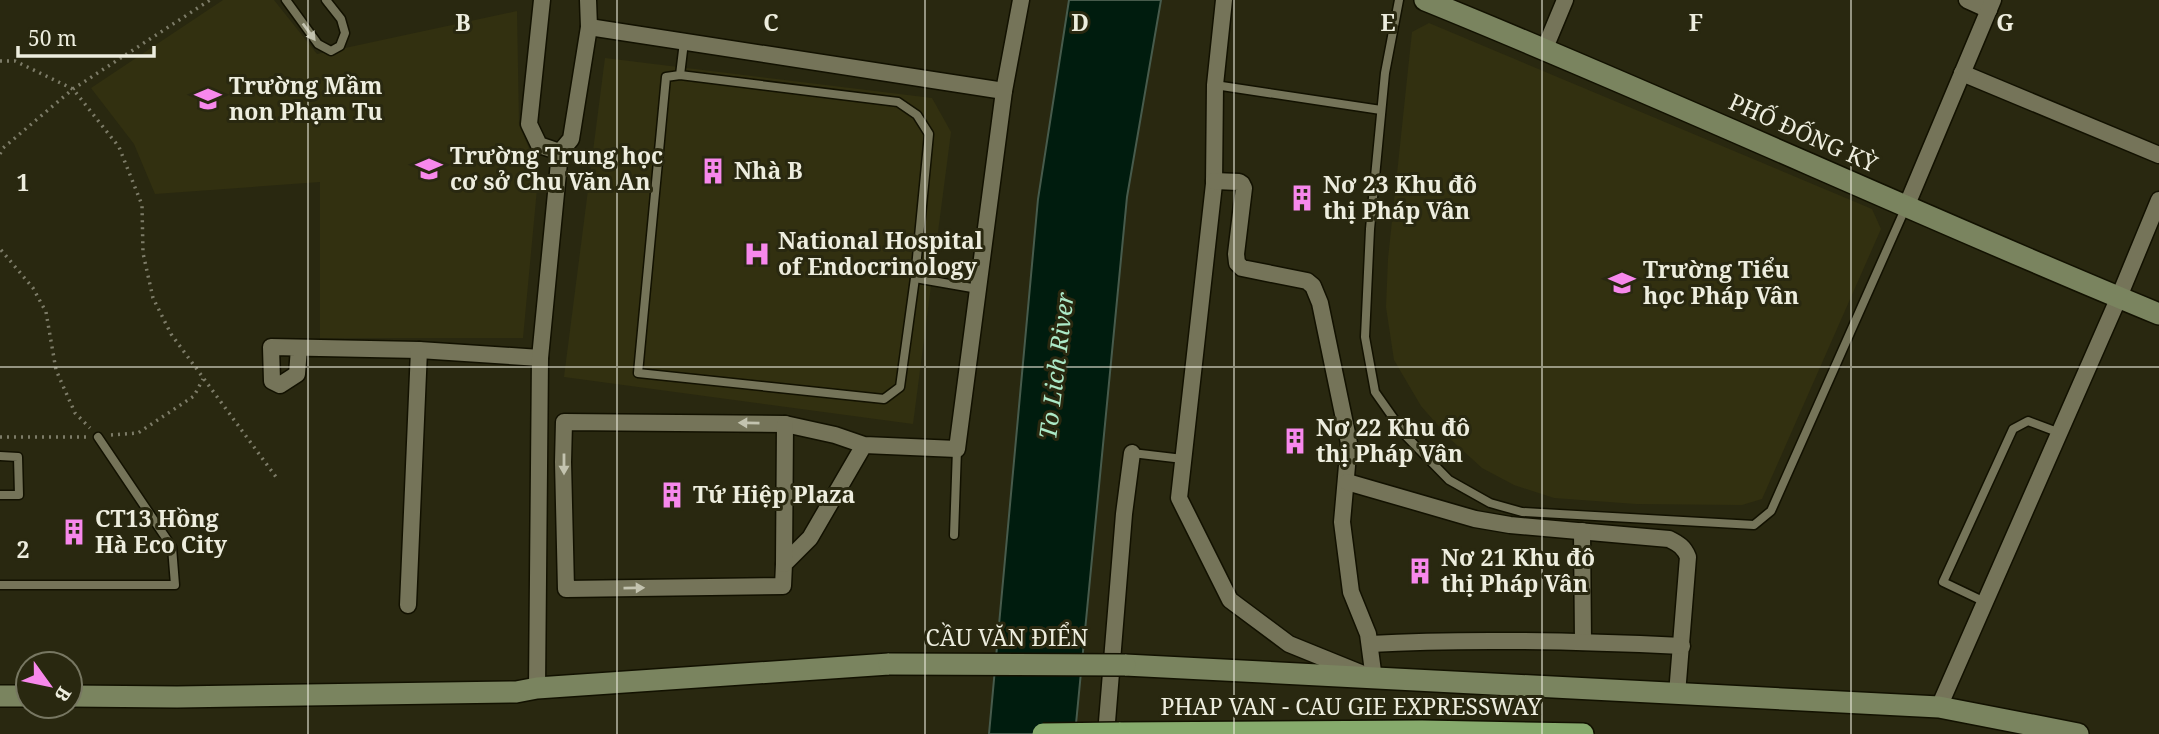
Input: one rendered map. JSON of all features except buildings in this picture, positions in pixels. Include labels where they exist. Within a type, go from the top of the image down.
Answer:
[{"type":"highway","name":"PHAP VAN - CAU GIE EXPRESSWAY","points":[[1043,734],[1422,731],[1583,734]]},
{"type":"street","points":[[542,0],[529,124],[539,145],[560,152]]},
{"type":"street","points":[[537,688],[540,358],[560,152],[571,139],[589,27],[588,0]]},
{"type":"street","points":[[785,424],[783,586],[566,589],[564,422],[785,424],[835,435],[864,445],[957,449],[1004,91],[1021,0]]},
{"type":"street","points":[[1214,180],[1239,182],[1244,188],[1237,263],[1242,268],[1307,281],[1313,286],[1320,303],[1349,443],[1342,522],[1351,592],[1368,634],[1374,679],[1289,644],[1230,600],[1179,498],[1214,180],[1215,85],[1224,0]]},
{"type":"street","name":"PHỐ ĐỐNG KỲ","points":[[1425,0],[1545,48],[1906,207],[2159,314]]},
{"type":"street","points":[[1545,48],[1565,0]]},
{"type":"street","points":[[1906,207],[1991,5],[1967,0]]},
{"type":"street","points":[[589,27],[1004,91]]},
{"type":"street","points":[[1962,73],[2159,155]]},
{"type":"street","points":[[1938,707],[2060,433],[2159,200]]},
{"type":"street","points":[[299,348],[540,358]]},
{"type":"street","points":[[408,605],[419,351]]},
{"type":"street","points":[[784,564],[810,538],[864,445]]},
{"type":"street","points":[[1113,733],[1124,514],[1132,453]]},
{"type":"street","points":[[1347,482],[1475,519],[1510,525],[1669,539],[1684,547],[1688,557],[1677,694]]},
{"type":"street","points":[[1582,531],[1583,642]]},
{"type":"street","points":[[1370,644],[1437,640],[1682,646]]},
{"type":"street","name":"CẦU VĂN ĐIỂN","points":[[84,696],[516,692],[537,688],[889,664],[1125,665],[1938,707],[2078,734]]},
{"type":"lane","points":[[286,0],[318,44],[331,51],[340,46],[345,33],[341,19],[326,0]]},
{"type":"lane","points":[[1399,0],[1381,110],[1370,229],[1365,337],[1375,392],[1406,436],[1449,480],[1490,503],[1522,512],[1754,525],[1771,511],[1906,207]]},
{"type":"lane","points":[[680,75],[684,41]]},
{"type":"lane","points":[[680,75],[898,103],[917,115],[929,134],[915,278],[900,387],[884,400],[638,373],[666,77],[680,75]]},
{"type":"lane","points":[[1215,85],[1381,110]]},
{"type":"lane","points":[[915,278],[978,289]]},
{"type":"lane","points":[[1986,602],[1942,582],[2013,429],[2028,421],[2060,433]]},
{"type":"lane","points":[[0,585],[175,585],[172,547],[98,437]]},
{"type":"lane","points":[[954,535],[957,449]]},
{"type":"lane","points":[[1132,453],[1183,459]]},
{"type":"lane","points":[[0,457],[19,457],[19,495],[0,495]]},
{"type":"path","points":[[0,154],[1,148],[73,89],[210,0]]},
{"type":"path","points":[[0,61],[15,61],[73,89],[119,148],[142,205],[143,253],[153,298],[171,334],[276,477]]},
{"type":"path","points":[[0,242],[0,251],[33,288],[46,312],[56,370],[75,413],[98,437]]},
{"type":"path","points":[[0,437],[98,437],[138,433],[194,396],[203,379]]},
{"type":"shaded area","name":"Trường Trung học cơ sở Chu Văn An","points":[[223,0],[274,0],[317,54],[517,11],[519,125],[531,153],[540,157],[523,338],[320,338],[320,182],[155,194],[134,144],[91,88]]},
{"type":"shaded area","name":"Trường Tiểu học Pháp Vân","points":[[1429,23],[1872,209],[1881,229],[1762,499],[1742,505],[1636,504],[1554,498],[1514,485],[1482,468],[1449,438],[1421,406],[1394,360],[1386,307],[1388,259],[1412,32]]},
{"type":"shaded area","name":"National Hospital of Endocrinology","points":[[605,58],[932,98],[951,132],[913,424],[564,377]]},
{"type":"water","name":"To Lich River","points":[[1069,0],[1161,0],[1127,197],[1075,734],[989,734],[1038,199]]},
{"type":"place","name":"Trường Mầm non Phạm Tu","points":[[208,99]]},
{"type":"place","name":"Trường Trung học cơ sở Chu Văn An","points":[[429,169]]},
{"type":"place","name":"Nhà B","points":[[713,171]]},
{"type":"place","name":"Nơ 23 Khu đô thị Pháp Vân","points":[[1302,198]]},
{"type":"place","name":"National Hospital of Endocrinology","points":[[757,254]]},
{"type":"place","name":"Trường Tiểu học Pháp Vân","points":[[1622,283]]},
{"type":"place","name":"Nơ 22 Khu đô thị Pháp Vân","points":[[1295,441]]},
{"type":"place","name":"Tứ Hiệp Plaza","points":[[672,495]]},
{"type":"place","name":"CT13 Hồng Hà Eco City","points":[[74,532]]},
{"type":"place","name":"Nơ 21 Khu đô thị Pháp Vân","points":[[1420,571]]}]
